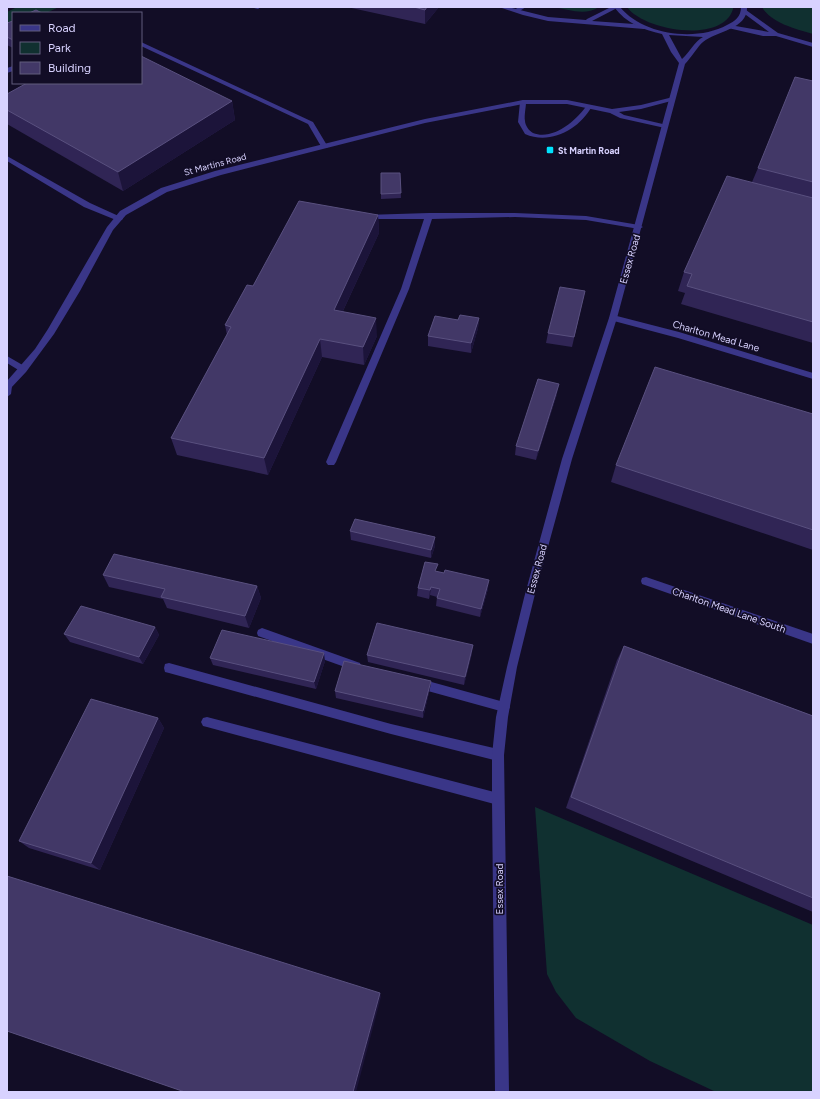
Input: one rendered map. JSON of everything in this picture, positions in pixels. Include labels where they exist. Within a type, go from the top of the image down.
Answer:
[{"type":"street","points":[[253,7],[258,7]]},
{"type":"street","points":[[502,7],[549,19],[581,22],[610,22],[644,26]]},
{"type":"street","points":[[516,11],[523,7]]},
{"type":"street","points":[[581,22],[597,17],[616,7],[634,22],[665,33],[685,35],[712,33],[730,27],[740,20],[744,9],[752,18],[776,34]]},
{"type":"street","points":[[730,27],[763,34],[776,34],[813,45]]},
{"type":"street","points":[[665,33],[674,52],[682,62]]},
{"type":"street","name":"Essex Road","points":[[502,1092],[498,755],[504,707],[527,606],[567,459],[613,318],[639,227],[682,62],[692,53],[699,42],[712,33]]},
{"type":"street","points":[[142,44],[311,123],[324,147]]},
{"type":"street","points":[[612,111],[641,107],[673,99]]},
{"type":"street","points":[[589,106],[587,112],[581,118],[555,134],[540,137],[527,133],[521,122],[523,102],[548,101],[589,106],[612,111],[622,117],[665,126]]},
{"type":"street","name":"St Martins Road","points":[[7,389],[68,304],[110,229],[129,209],[164,190],[218,173],[473,110],[523,102]]},
{"type":"street","points":[[7,158],[87,205],[119,218]]},
{"type":"street","points":[[359,217],[503,215],[586,218],[639,227]]},
{"type":"street","points":[[331,462],[405,289],[429,216]]},
{"type":"street","name":"Charlton Mead Lane","points":[[613,318],[652,330],[679,335],[813,376]]},
{"type":"street","points":[[7,359],[23,368]]},
{"type":"street","name":"Charlton Mead Lane South","points":[[646,581],[813,639]]},
{"type":"street","points":[[262,633],[366,669]]},
{"type":"street","points":[[169,668],[383,727],[498,755]]},
{"type":"street","points":[[405,680],[504,707]]},
{"type":"street","points":[[207,722],[498,799]]},
{"type":"green space","points":[[17,7],[59,7],[48,12],[12,12],[12,30],[7,32],[7,12]]},
{"type":"green space","points":[[554,7],[599,7],[594,10],[583,12]]},
{"type":"green space","points":[[627,7],[733,7],[733,9],[726,20],[715,27],[700,30],[683,30],[665,27],[649,22],[636,15]]},
{"type":"green space","points":[[762,7],[813,7],[813,34],[784,25],[766,13]]},
{"type":"green space","points":[[535,807],[813,925],[813,1092],[716,1092],[650,1061],[576,1018],[556,992],[547,974]]},
{"type":"building","points":[[414,7],[427,7],[425,10]]},
{"type":"building","points":[[12,21],[12,40],[7,37],[7,23]]},
{"type":"building","points":[[142,56],[232,101],[118,172],[7,110],[7,94],[25,84],[142,84]]},
{"type":"building","points":[[795,77],[813,81],[813,182],[758,168]]},
{"type":"building","points":[[381,173],[400,173],[401,193],[381,194]]},
{"type":"building","points":[[727,176],[813,198],[813,322],[687,286],[692,274],[684,272]]},
{"type":"building","points":[[299,201],[378,215],[334,310],[376,318],[363,347],[320,339],[264,458],[171,438],[231,327],[225,325],[247,285],[253,286]]},
{"type":"building","points":[[560,287],[585,291],[574,337],[548,333]]},
{"type":"building","points":[[460,315],[479,318],[471,343],[428,336],[435,316],[458,320]]},
{"type":"building","points":[[655,367],[813,414],[813,530],[616,465]]},
{"type":"building","points":[[538,379],[559,384],[538,451],[516,446]]},
{"type":"building","points":[[355,519],[435,537],[431,550],[350,531]]},
{"type":"building","points":[[114,554],[257,586],[245,616],[161,597],[165,589],[103,575]]},
{"type":"building","points":[[425,562],[438,564],[435,571],[444,573],[445,570],[489,580],[481,609],[437,598],[440,589],[431,587],[430,590],[418,588]]},
{"type":"building","points":[[81,606],[155,627],[139,657],[64,634]]},
{"type":"building","points":[[377,623],[473,645],[465,677],[367,655]]},
{"type":"building","points":[[222,630],[324,653],[314,682],[210,658]]},
{"type":"building","points":[[624,646],[813,716],[813,898],[571,797]]},
{"type":"building","points":[[344,661],[431,681],[423,711],[335,691]]},
{"type":"building","points":[[91,699],[158,718],[91,863],[19,841]]},
{"type":"building","points":[[7,876],[380,993],[353,1092],[185,1092],[7,1031]]},
{"type":"place","name":"St Martin Road","points":[[550,150]]}]
